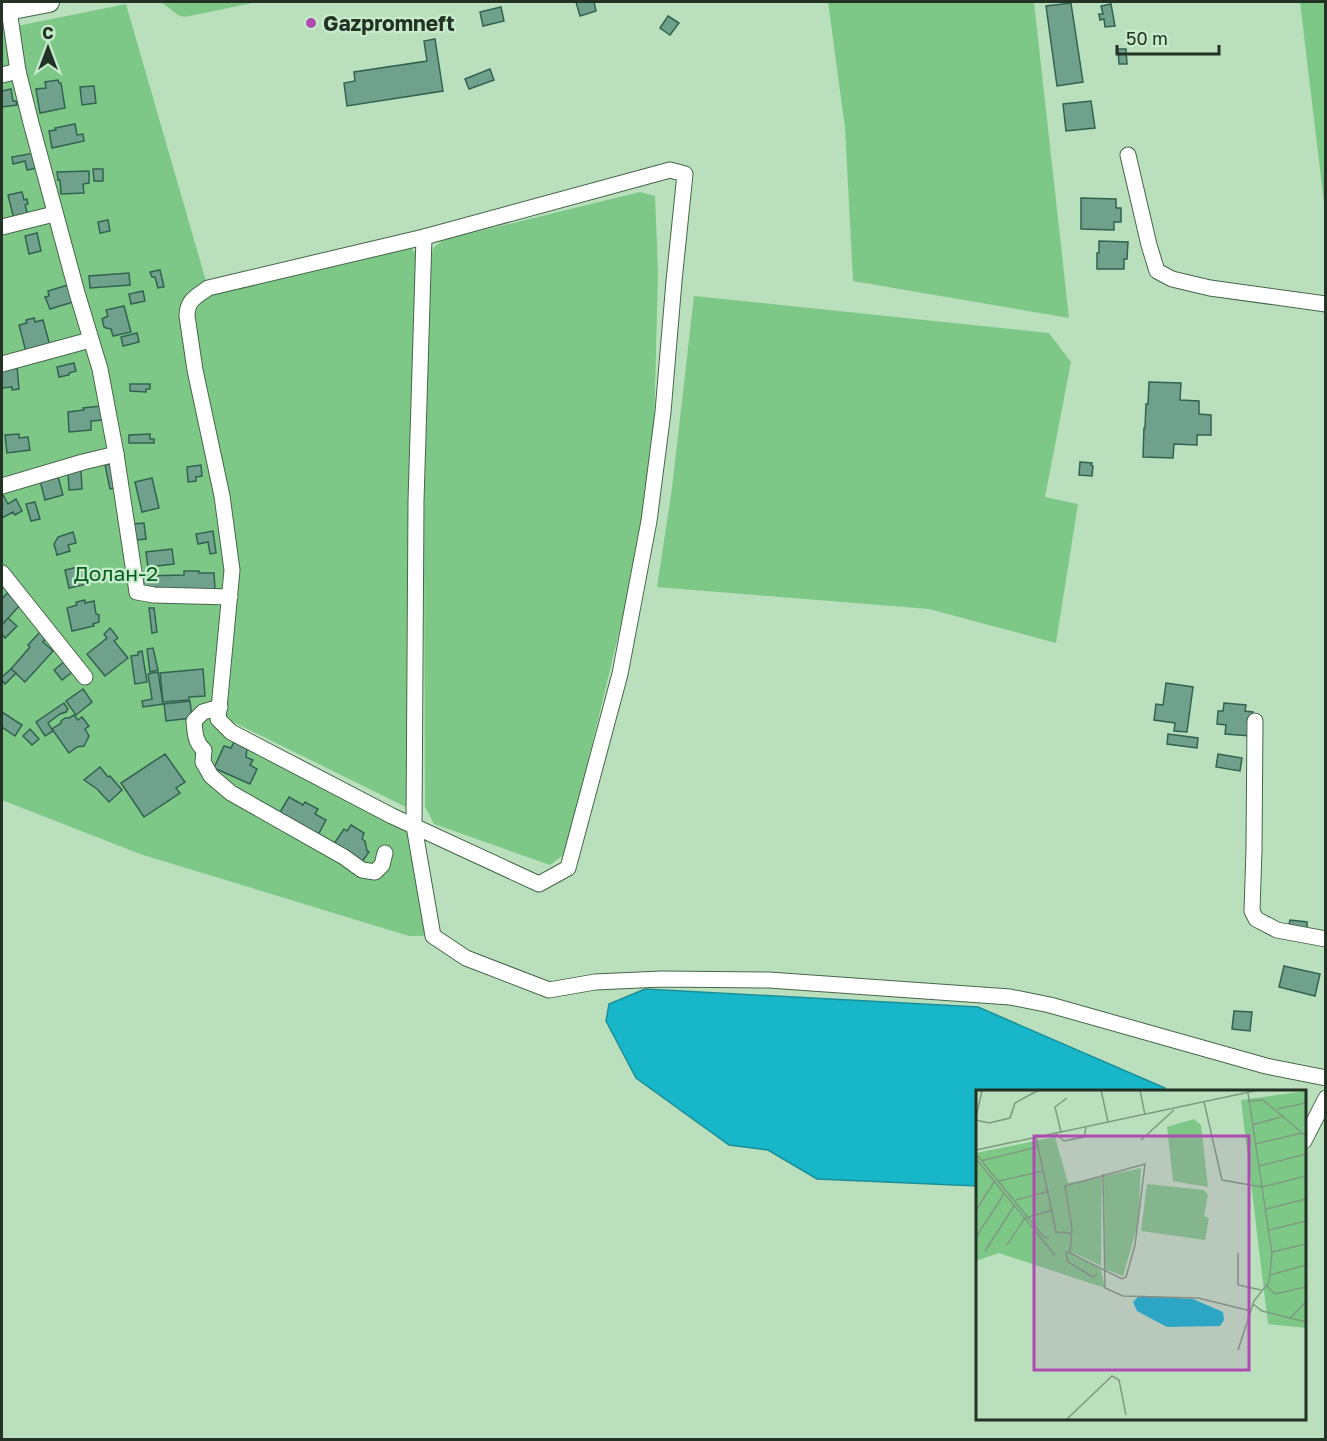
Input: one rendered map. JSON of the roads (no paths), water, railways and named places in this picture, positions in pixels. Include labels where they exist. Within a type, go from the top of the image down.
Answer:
[{"type":"main road","points":[[5,10],[49,2]]},
{"type":"street","points":[[5,10],[54,214],[100,369],[116,454],[137,592],[154,595],[230,597]]},
{"type":"street","points":[[2,75],[18,71]]},
{"type":"street","points":[[1128,155],[1157,271],[1172,279],[1210,288],[1326,304]]},
{"type":"street","points":[[670,170],[685,174],[663,412],[649,521],[620,674],[568,868],[539,884],[392,816],[231,732],[218,719],[230,597],[232,570],[222,496],[195,370],[187,315],[187,307],[192,300],[207,288],[424,237],[670,170]]},
{"type":"street","points":[[2,227],[54,214]]},
{"type":"street","points":[[424,237],[416,501],[414,826],[433,936],[465,958],[549,990],[595,982],[662,979],[769,980],[1010,997],[1050,1005],[1266,1066],[1326,1078]]},
{"type":"street","points":[[2,364],[90,340]]},
{"type":"street","points":[[2,486],[116,454]]},
{"type":"street","points":[[2,573],[85,677]]},
{"type":"street","points":[[220,707],[203,712],[194,721],[195,736],[204,750],[203,762],[211,776],[231,793],[344,856],[362,870],[375,872],[382,865],[385,853]]},
{"type":"street","points":[[1255,721],[1252,911],[1256,919],[1277,930],[1326,939]]},
{"type":"street","points":[[1306,1139],[1326,1098]]},
{"type":"water","points":[[645,989],[978,1007],[1165,1088],[1165,1090],[976,1090],[976,1186],[817,1179],[768,1150],[729,1145],[636,1078],[606,1021],[609,1004]]},
{"type":"place","name":"Gazpromneft","points":[[311,23]]},
{"type":"park label","name":"Долан-2","points":[[116,573]]}]
